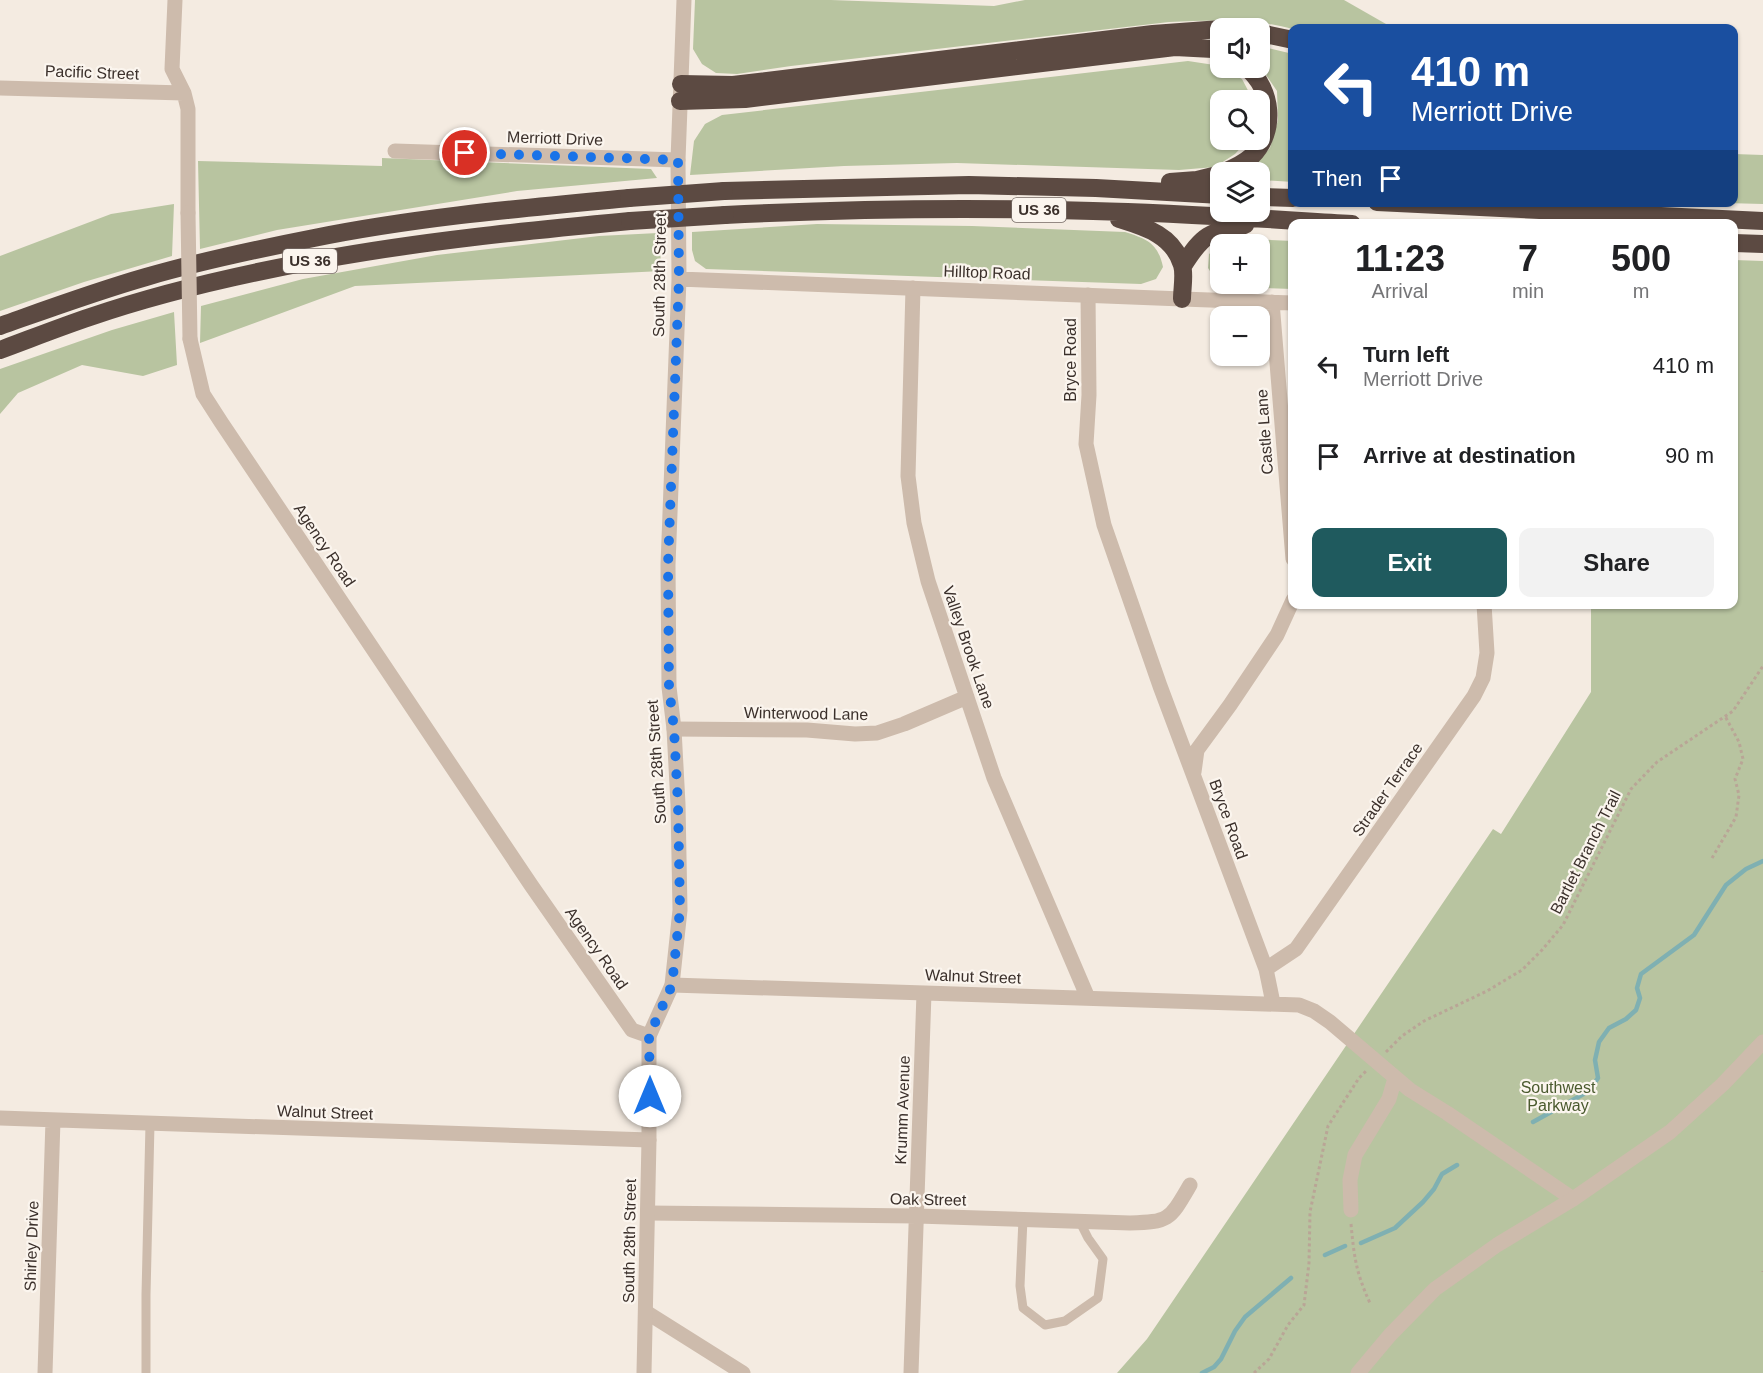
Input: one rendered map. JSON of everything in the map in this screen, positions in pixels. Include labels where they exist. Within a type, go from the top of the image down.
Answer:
[{"type":"highway","points":[[680,92],[1153,34],[1210,30]]},
{"type":"highway","points":[[1270,35],[1288,39]]},
{"type":"highway","points":[[680,92],[745,99],[1175,47],[1210,49]]},
{"type":"highway","points":[[1244,162],[1262,142],[1267,127],[1269,113],[1266,97],[1261,82],[1257,78]]},
{"type":"highway","points":[[1096,188],[1197,180],[1210,176]]},
{"type":"highway","name":"US 36","points":[[0,326],[77,298],[146,277],[242,253],[316,237],[461,216],[629,198],[724,191],[969,185],[1096,188],[1210,194]]},
{"type":"highway","points":[[1270,197],[1288,198]]},
{"type":"highway","points":[[1476,207],[1714,219]]},
{"type":"highway","points":[[1647,207],[1714,219]]},
{"type":"highway","name":"US 36","points":[[0,350],[152,298],[246,274],[463,237],[630,221],[851,209],[969,208],[1094,211],[1288,221]]},
{"type":"highway","points":[[1094,211],[1160,234],[1174,248],[1183,266],[1182,299]]},
{"type":"highway","points":[[1183,266],[1204,237],[1224,229],[1277,220]]},
{"type":"highway","points":[[1738,220],[1763,221]]},
{"type":"highway","points":[[1738,243],[1763,244]]},
{"type":"street","name":"Agency Road","points":[[175,0],[172,69],[184,93],[188,109],[190,339],[203,394],[531,885],[632,1030],[649,1036]]},
{"type":"street","name":"South 28th Street","points":[[644,1373],[649,1036],[672,985],[680,910],[674,729],[669,687],[668,565],[679,279],[678,160],[684,0]]},
{"type":"street","name":"Pacific Street","points":[[0,88],[184,93]]},
{"type":"street","name":"Merriott Drive","points":[[395,151],[678,160]]},
{"type":"street","name":"Hilltop Road","points":[[679,279],[1288,303]]},
{"type":"street","name":"Valley Brook Lane","points":[[913,288],[908,476],[914,523],[928,581],[994,778],[1072,966],[1088,998]]},
{"type":"street","name":"Bryce Road","points":[[1088,295],[1089,395],[1086,444],[1104,525],[1160,686],[1266,969],[1273,1003]]},
{"type":"street","name":"Castle Lane","points":[[1272,302],[1288,498]]},
{"type":"street","points":[[1194,774],[1197,750],[1277,635],[1289,609]]},
{"type":"street","name":"Strader Terrace","points":[[1266,969],[1296,949],[1474,696],[1483,678],[1487,653],[1484,609]]},
{"type":"street","name":"Winterwood Lane","points":[[674,729],[878,733],[967,697]]},
{"type":"street","name":"Walnut Street","points":[[672,985],[1273,1003]]},
{"type":"street","name":"Krumm Avenue","points":[[911,1373],[924,993]]},
{"type":"street","points":[[1273,1003],[1299,1005],[1314,1011],[1410,1090],[1448,1113],[1573,1199]]},
{"type":"street","points":[[1358,1373],[1390,1335],[1435,1289],[1497,1245],[1573,1199],[1670,1132],[1723,1084],[1763,1042]]},
{"type":"street","points":[[1351,1210],[1350,1180],[1355,1155],[1389,1099],[1395,1078]]},
{"type":"street","name":"Walnut Street","points":[[0,1118],[649,1140]]},
{"type":"street","name":"Shirley Drive","points":[[45,1373],[52,1120]]},
{"type":"street","name":"Oak Street","points":[[648,1213],[1153,1222],[1168,1217],[1190,1185]]},
{"type":"street","points":[[646,1312],[743,1373]]},
{"type":"lane","points":[[146,1373],[150,1124]]},
{"type":"lane","points":[[1023,1219],[1020,1286],[1023,1308],[1045,1325],[1065,1321],[1098,1298],[1103,1259],[1080,1222]]},
{"type":"path","name":"Bartlet Branch Trail","points":[[1254,1373],[1269,1359],[1288,1325],[1304,1305],[1309,1263],[1310,1212],[1328,1126],[1359,1078],[1402,1036],[1424,1021],[1487,992],[1522,970],[1542,950],[1563,925],[1631,789],[1657,762],[1733,711],[1763,666]]},
{"type":"path","points":[[1712,858],[1736,817],[1740,795],[1735,779],[1743,759],[1739,742],[1725,716]]},
{"type":"path","points":[[1351,1210],[1355,1263],[1360,1282],[1370,1303]]},
{"type":"green space","points":[[695,0],[831,0],[994,6],[1025,0],[1344,0],[1386,24],[1288,24],[1288,28],[1270,24],[1270,18],[1210,18],[1210,20],[1169,22],[737,74],[716,73],[702,64],[693,49]]},
{"type":"green space","points":[[1270,48],[1288,53],[1288,182],[1270,181],[1270,162],[1257,162],[1270,150],[1278,120],[1277,91],[1268,78],[1270,78]]},
{"type":"green space","points":[[1188,61],[1210,64],[1210,78],[1240,78],[1248,90],[1210,90],[1210,150],[1239,150],[1223,162],[1210,162],[1210,167],[1179,170],[957,163],[844,166],[690,175],[694,141],[705,124],[722,115]]},
{"type":"green space","points":[[1738,154],[1763,155],[1763,204],[1738,203]]},
{"type":"green space","points":[[382,158],[651,169],[657,178],[517,191],[277,230],[200,249],[198,161],[382,166]]},
{"type":"green space","points":[[174,204],[172,256],[84,282],[0,311],[0,256],[111,214]]},
{"type":"green space","points":[[817,224],[972,226],[1125,232],[1140,237],[1155,247],[1163,267],[1156,279],[1141,284],[706,269],[695,261],[692,250],[692,232]]},
{"type":"green space","points":[[658,233],[662,271],[355,286],[200,343],[201,306],[303,279],[437,255],[599,236]]},
{"type":"green space","points":[[1270,240],[1288,241],[1288,289],[1270,288]]},
{"type":"green space","points":[[1210,253],[1210,271],[1208,268]]},
{"type":"green space","name":"Southwest Parkway","points":[[1738,260],[1763,261],[1763,1373],[1117,1373],[1147,1339],[1493,829],[1501,834],[1591,692],[1591,609],[1738,609]]},
{"type":"green space","points":[[174,312],[177,365],[143,376],[82,365],[18,393],[0,414],[0,369],[112,330]]},
{"type":"waterway","points":[[1533,1122],[1589,1091],[1598,1078],[1595,1060],[1599,1042],[1609,1028],[1626,1019],[1636,1010],[1640,998],[1637,988],[1641,974],[1694,935],[1726,885],[1746,869],[1763,861]]},
{"type":"waterway","points":[[1361,1243],[1395,1228],[1423,1202],[1434,1189],[1442,1174],[1457,1165]]},
{"type":"waterway","points":[[1325,1255],[1345,1246]]},
{"type":"waterway","points":[[1202,1373],[1214,1367],[1221,1359],[1245,1317],[1291,1278]]},
{"type":"route","points":[[465,153],[678,160],[679,279],[668,565],[669,687],[678,804],[680,910],[672,985],[649,1036],[650,1096]]}]
